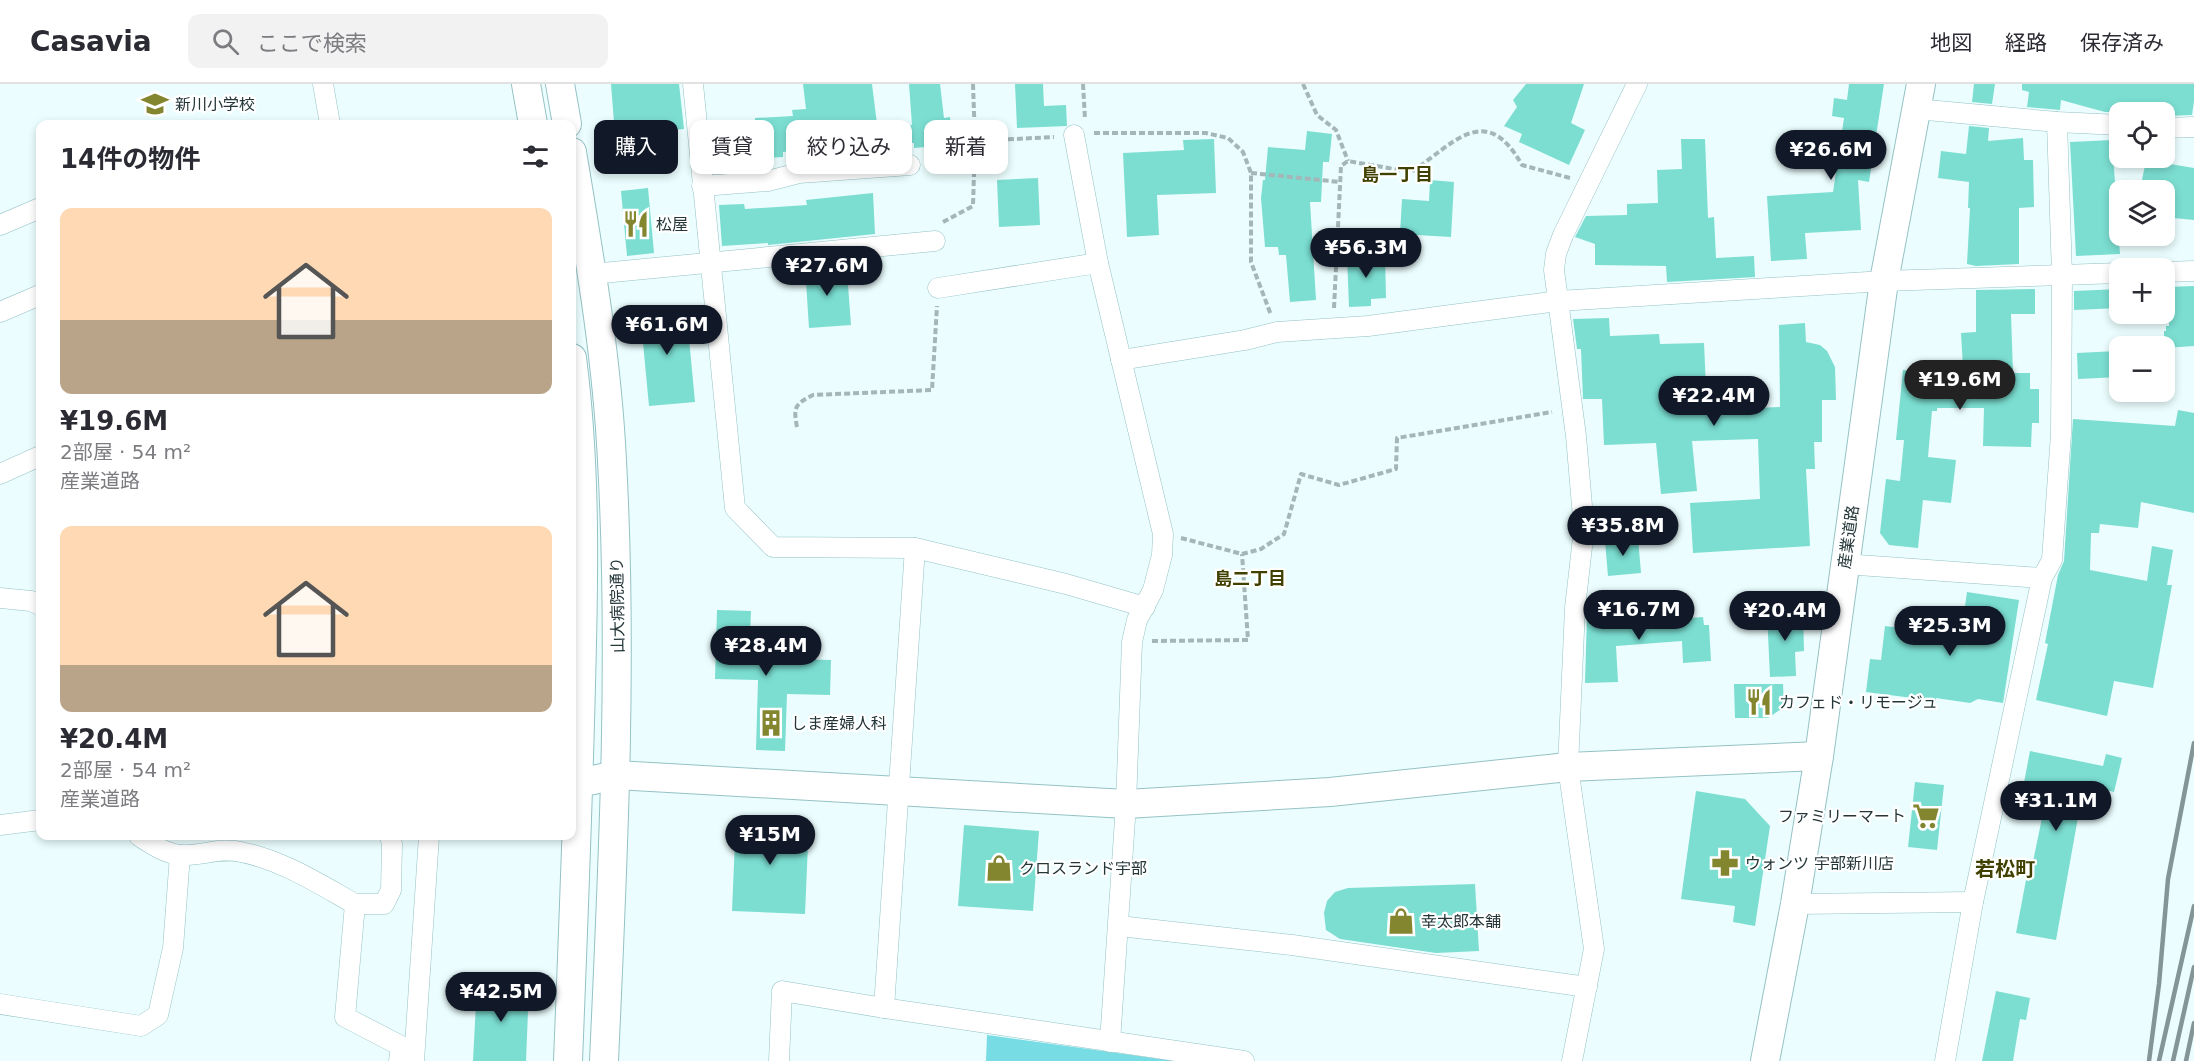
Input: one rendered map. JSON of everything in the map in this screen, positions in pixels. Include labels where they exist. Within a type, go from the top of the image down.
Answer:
[{"type":"street","points":[[323,84],[329,120]]},
{"type":"street","points":[[526,84],[532,120]]},
{"type":"street","points":[[560,84],[566,120]]},
{"type":"street","points":[[693,84],[735,508],[773,547],[915,548],[1066,584],[1145,607]]},
{"type":"street","points":[[1572,1061],[1594,949],[1568,767],[1575,608],[1584,529],[1572,409],[1554,270],[1556,254],[1563,235],[1637,84]]},
{"type":"street","points":[[1918,97],[2057,122],[2109,124]]},
{"type":"street","name":"産業道路","points":[[1765,1061],[1796,904],[1819,756],[1884,281],[1918,97]]},
{"type":"street","points":[[1945,1061],[1973,902],[2042,578],[2052,560],[2060,457],[2062,275],[2057,122]]},
{"type":"street","points":[[2175,128],[2194,127]]},
{"type":"street","points":[[1080,134],[1098,262],[1163,534],[1160,564],[1153,590],[1137,620],[1132,642],[1126,804],[1110,1042]]},
{"type":"street","points":[[702,186],[768,181],[795,174]]},
{"type":"street","name":"山大病院通り","points":[[576,176],[592,274],[607,392],[616,544],[618,688],[616,775],[604,1061]]},
{"type":"street","points":[[0,225],[36,210]]},
{"type":"street","points":[[592,274],[935,241]]},
{"type":"street","points":[[938,288],[1098,262]]},
{"type":"street","points":[[2175,272],[2194,271]]},
{"type":"street","points":[[1121,360],[1245,340],[1277,332],[1333,329],[1557,301],[1884,281],[2109,273]]},
{"type":"street","points":[[0,312],[36,297]]},
{"type":"street","name":"山大病院通り","points":[[576,412],[581,480],[583,579],[576,758]]},
{"type":"street","points":[[0,474],[36,458]]},
{"type":"street","points":[[884,1008],[915,548]]},
{"type":"street","points":[[1844,564],[2042,578]]},
{"type":"street","points":[[0,598],[36,603]]},
{"type":"street","points":[[576,783],[616,775],[1126,804],[1330,792],[1568,767],[1819,756]]},
{"type":"street","points":[[0,825],[36,820]]},
{"type":"street","points":[[146,840],[157,847],[180,855],[213,850],[240,851],[280,863],[355,904],[384,904],[391,890],[391,840]]},
{"type":"street","points":[[414,1061],[429,840]]},
{"type":"street","name":"山大病院通り","points":[[568,1061],[574,840]]},
{"type":"street","points":[[0,1004],[141,1026],[158,1015],[173,948],[180,855]]},
{"type":"street","points":[[1796,904],[1973,902]]},
{"type":"street","points":[[355,904],[345,1017],[401,1046],[399,1061]]},
{"type":"street","points":[[1119,926],[1292,945],[1587,987]]},
{"type":"street","points":[[779,1061],[782,991],[1244,1061]]},
{"type":"path","points":[[974,84],[975,120]]},
{"type":"path","points":[[1080,134],[1083,84]]},
{"type":"path","points":[[1303,84],[1317,115],[1336,130],[1348,161]]},
{"type":"path","points":[[1333,329],[1341,166],[1348,161],[1411,172],[1458,138],[1479,130],[1497,136],[1514,151],[1522,165],[1589,183]]},
{"type":"path","points":[[1008,139],[1080,134],[1206,133],[1228,138],[1243,152],[1251,173],[1251,262],[1277,332]]},
{"type":"path","points":[[1251,173],[1340,182]]},
{"type":"path","points":[[935,241],[943,222],[973,206],[974,174]]},
{"type":"path","points":[[797,426],[794,412],[800,402],[813,395],[932,390],[938,288]]},
{"type":"path","points":[[1163,534],[1242,554],[1261,549],[1284,534],[1301,474],[1339,485],[1396,469],[1397,438],[1572,409]]},
{"type":"path","points":[[1132,642],[1248,640],[1242,554]]},
{"type":"shaded area","points":[[987,1035],[1175,1061],[986,1061]]},
{"type":"building","points":[[611,84],[679,84],[684,129],[678,130],[678,120],[614,120]]},
{"type":"building","points":[[803,84],[872,84],[876,120],[786,120],[786,152],[783,152],[783,157],[774,158],[774,120],[755,120],[755,118],[793,116],[792,110],[806,109]]},
{"type":"building","points":[[909,84],[940,84],[944,118],[950,117],[950,120],[924,120],[924,147],[914,148]]},
{"type":"building","points":[[1015,84],[1043,84],[1044,106],[1066,105],[1067,126],[1017,128]]},
{"type":"building","points":[[1526,84],[1584,84],[1571,123],[1585,130],[1569,165],[1519,142],[1522,134],[1504,126],[1517,107],[1513,100]]},
{"type":"building","points":[[1849,84],[1884,84],[1869,182],[1858,180],[1861,230],[1805,233],[1807,259],[1771,261],[1767,196],[1833,192],[1844,118],[1832,116],[1834,98],[1847,100]]},
{"type":"building","points":[[1974,84],[1995,84],[1992,104],[1972,102]]},
{"type":"building","points":[[2022,84],[2194,84],[2194,101],[2192,115],[2175,116],[2175,102],[2109,102],[2109,112],[2105,112],[2061,100],[2060,110],[2027,107],[2029,92],[2022,90]]},
{"type":"building","points":[[1969,126],[1989,128],[1988,141],[2023,138],[2024,160],[2033,160],[2034,207],[2019,208],[2019,264],[1976,266],[1967,264],[1969,182],[1938,178],[1941,151],[1966,154]]},
{"type":"building","points":[[1307,131],[1332,134],[1329,162],[1323,162],[1321,202],[1310,202],[1316,300],[1290,302],[1286,255],[1279,255],[1278,247],[1265,247],[1261,198],[1268,147],[1305,150]]},
{"type":"building","points":[[1214,139],[1216,193],[1157,195],[1159,235],[1127,237],[1123,153],[1184,150],[1183,140]]},
{"type":"building","points":[[1681,139],[1705,139],[1708,218],[1714,217],[1716,258],[1754,256],[1755,277],[1667,282],[1666,266],[1595,265],[1595,244],[1575,237],[1586,216],[1627,215],[1627,204],[1658,203],[1657,170],[1682,169]]},
{"type":"building","points":[[2109,140],[2109,168],[2114,168],[2115,180],[2109,180],[2109,246],[2119,246],[2120,254],[2076,256],[2070,142]]},
{"type":"building","points":[[2175,165],[2194,168],[2194,220],[2175,218],[2175,180],[2142,180],[2144,168],[2175,168]]},
{"type":"building","points":[[1038,178],[1040,225],[999,227],[997,180]]},
{"type":"building","points":[[1430,180],[1454,182],[1451,237],[1400,234],[1402,199],[1429,201]]},
{"type":"building","points":[[648,188],[654,253],[627,256],[621,191]]},
{"type":"building","points":[[873,193],[875,234],[768,245],[768,243],[722,246],[719,205],[744,204],[745,209],[807,205],[806,200]]},
{"type":"building","points":[[1385,255],[1386,298],[1371,299],[1371,306],[1349,307],[1347,256]]},
{"type":"building","points":[[836,263],[837,271],[842,270],[842,285],[848,285],[851,325],[809,328],[805,266]]},
{"type":"building","points":[[2194,286],[2194,346],[2175,347],[2175,336],[2164,336],[2166,326],[2175,324],[2175,287]]},
{"type":"building","points":[[2035,289],[2035,314],[2011,314],[2013,373],[2030,373],[2030,389],[2039,389],[2039,423],[2032,423],[2031,447],[1983,446],[1984,408],[1937,408],[1937,411],[1932,411],[1928,457],[1956,460],[1951,503],[1923,500],[1918,548],[1889,545],[1880,533],[1886,479],[1900,481],[1904,440],[1896,440],[1903,370],[1947,374],[1946,369],[1963,368],[1961,333],[1976,332],[1976,290]]},
{"type":"building","points":[[2109,289],[2109,308],[2074,310],[2074,291]]},
{"type":"building","points":[[686,307],[695,402],[649,406],[640,311]]},
{"type":"building","points":[[1609,318],[1610,336],[1659,334],[1660,344],[1704,343],[1707,410],[1780,407],[1779,325],[1805,323],[1806,342],[1820,345],[1827,351],[1835,367],[1836,400],[1822,400],[1822,442],[1814,442],[1815,469],[1806,469],[1810,546],[1693,553],[1690,503],[1760,499],[1758,439],[1692,441],[1697,491],[1661,494],[1656,443],[1604,445],[1602,399],[1583,399],[1581,349],[1577,349],[1573,319]]},
{"type":"building","points":[[2109,351],[2109,377],[2078,379],[2077,353]]},
{"type":"building","points":[[2178,410],[2194,413],[2194,513],[2141,502],[2138,528],[2100,524],[2099,533],[2091,533],[2090,570],[2147,581],[2152,546],[2173,550],[2167,585],[2172,585],[2153,688],[2114,681],[2107,716],[2036,700],[2048,644],[2045,643],[2058,575],[2064,561],[2073,419],[2175,426]]},
{"type":"building","points":[[1638,538],[1641,573],[1608,576],[1605,541]]},
{"type":"building","points":[[1967,592],[2019,600],[2003,703],[1978,699],[1970,703],[1936,698],[1936,701],[1866,692],[1870,659],[1881,660],[1885,626],[1961,635]]},
{"type":"building","name":"しま産婦人科","points":[[717,610],[751,611],[749,658],[831,660],[830,695],[787,694],[785,751],[756,750],[758,680],[715,679]]},
{"type":"building","points":[[1803,611],[1804,651],[1795,652],[1796,676],[1770,677],[1767,613]]},
{"type":"building","points":[[1639,613],[1640,622],[1703,617],[1704,625],[1709,625],[1711,661],[1683,663],[1682,641],[1616,646],[1618,682],[1585,683],[1587,615]]},
{"type":"building","name":"カフェド・リモージュ","points":[[1734,684],[1783,684],[1784,707],[1768,718],[1735,718]]},
{"type":"building","points":[[2030,751],[2103,766],[2106,754],[2122,758],[2114,792],[2084,784],[2056,940],[2016,933],[2026,880],[2029,881],[2043,813],[2019,809]]},
{"type":"building","name":"ファミリーマート","points":[[1915,782],[1944,785],[1937,850],[1908,847]]},
{"type":"building","name":"ウォンツ 宇部新川店","points":[[1696,791],[1745,799],[1770,826],[1755,926],[1733,922],[1735,906],[1681,899]]},
{"type":"building","points":[[736,817],[809,821],[805,914],[732,911]]},
{"type":"building","name":"クロスランド宇部","points":[[964,825],[1039,831],[1033,911],[958,906]]},
{"type":"building","name":"幸太郎本舗","points":[[1475,884],[1479,951],[1436,953],[1340,939],[1326,930],[1324,913],[1327,901],[1335,892],[1348,888]]},
{"type":"building","points":[[477,984],[529,987],[526,1061],[473,1061]]},
{"type":"building","points":[[1996,991],[2030,998],[2026,1020],[2020,1019],[2013,1061],[1982,1061]]},
{"type":"railway","points":[[2149,1061],[2159,984],[2168,879],[2194,743]]},
{"type":"railway","points":[[2159,1061],[2194,906]]},
{"type":"railway","points":[[2173,1061],[2194,967]]},
{"type":"railway","points":[[2186,1061],[2194,1023]]},
{"type":"place","name":"新川小学校","points":[[155,104]]},
{"type":"place","name":"松屋","points":[[636,224]]},
{"type":"place","name":"カフェド・リモージュ","points":[[1759,702]]},
{"type":"place","name":"しま産婦人科","points":[[771,723]]},
{"type":"place","name":"ファミリーマート","points":[[1926,816]]},
{"type":"place","name":"ウォンツ 宇部新川店","points":[[1725,863]]},
{"type":"place","name":"クロスランド宇部","points":[[999,868]]},
{"type":"place","name":"幸太郎本舗","points":[[1401,921]]},
{"type":"district","name":"島一丁目","points":[[1397,175]]},
{"type":"district","name":"島二丁目","points":[[1250,579]]},
{"type":"district","name":"若松町","points":[[2005,869]]}]
